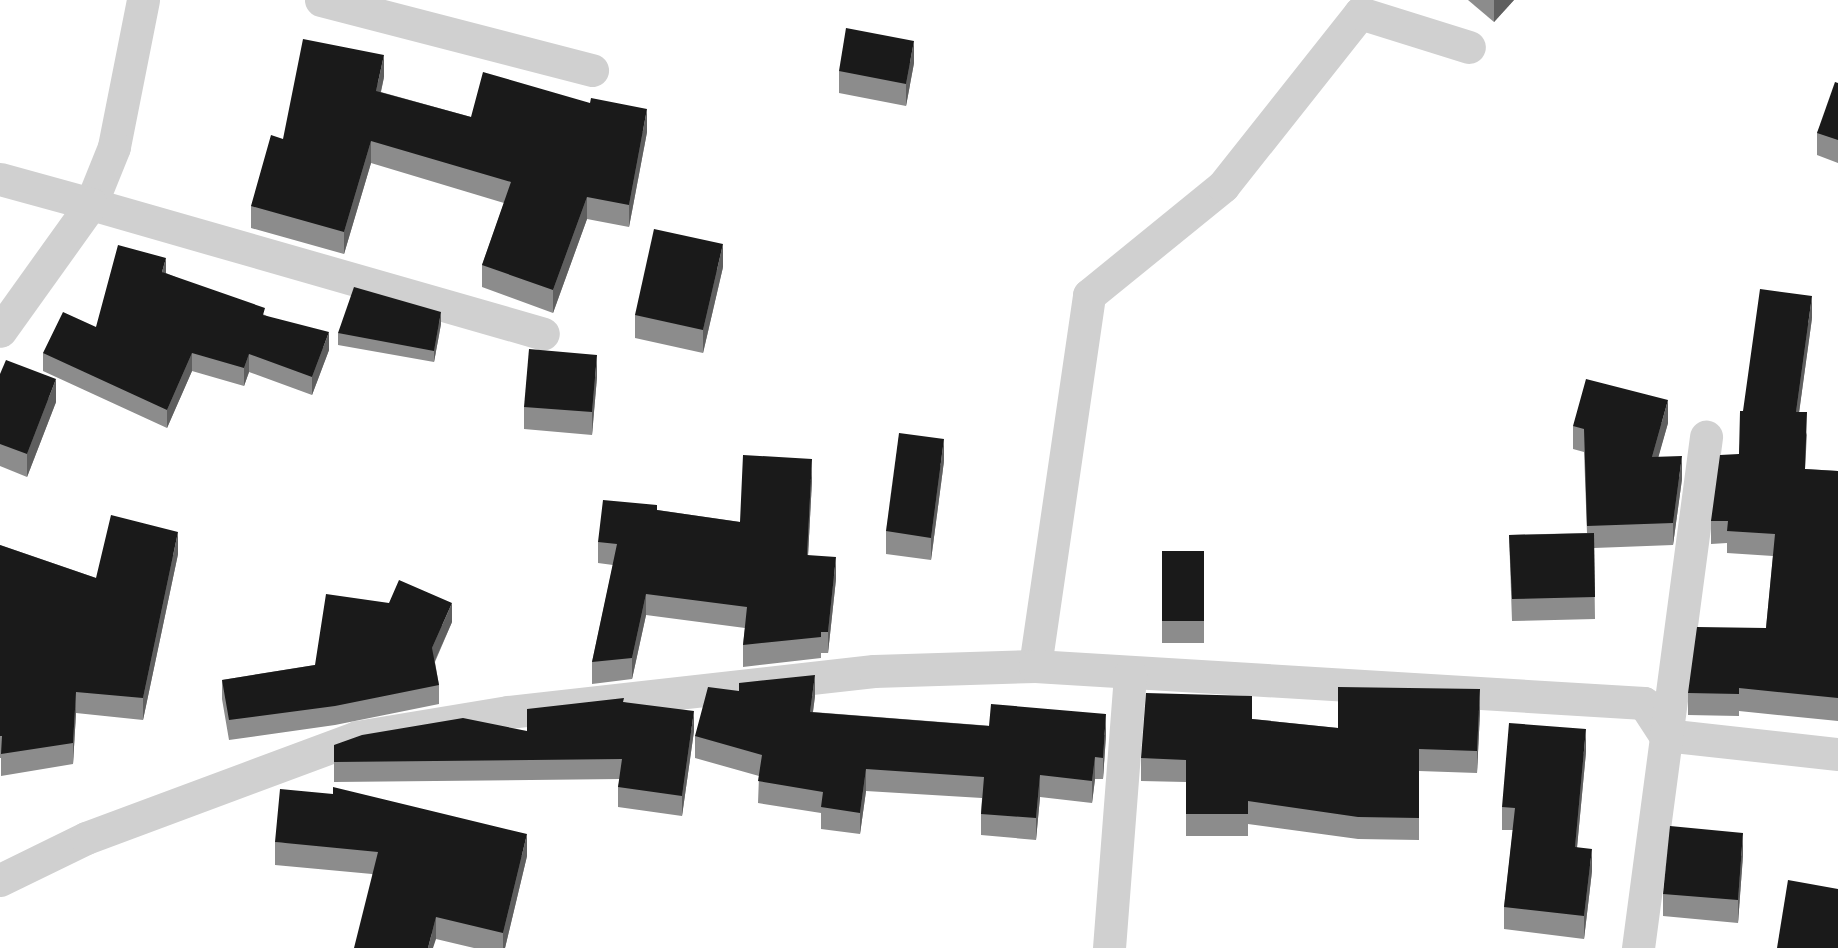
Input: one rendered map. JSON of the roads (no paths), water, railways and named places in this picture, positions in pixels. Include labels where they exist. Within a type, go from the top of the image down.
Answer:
[{"type":"street","points":[[0,331],[91,204],[114,147],[143,0]]},
{"type":"street","points":[[321,0],[592,70]]},
{"type":"street","points":[[1035,666],[1089,295],[1222,186],[1360,13],[1468,47]]},
{"type":"street","points":[[0,180],[543,334]]},
{"type":"street","points":[[1638,948],[1706,437]]},
{"type":"street","points":[[0,880],[86,838],[357,737],[508,712],[874,671],[1035,666],[1131,674],[1644,703],[1665,735]]},
{"type":"street","points":[[1109,948],[1131,674]]},
{"type":"street","points":[[1665,735],[1838,754]]}]
